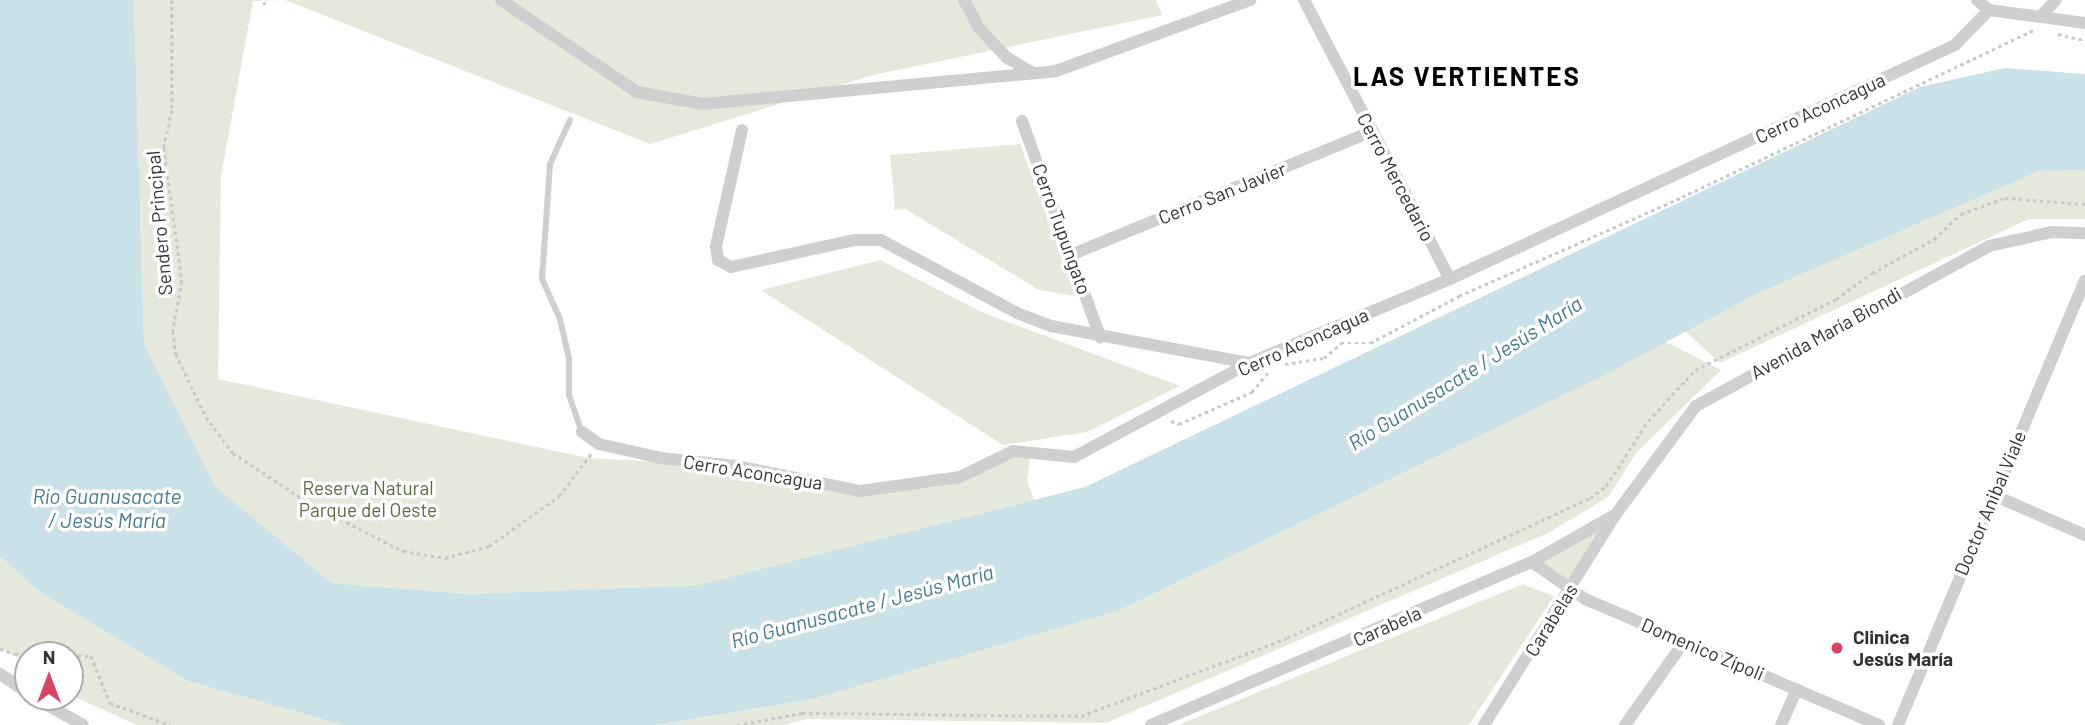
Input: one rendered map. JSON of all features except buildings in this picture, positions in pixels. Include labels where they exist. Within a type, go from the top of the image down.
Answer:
[{"type":"street","points":[[501,0],[636,92],[666,100],[703,104],[1056,71],[1250,0]]},
{"type":"street","points":[[964,0],[979,28],[1006,57],[1034,73]]},
{"type":"street","name":"Cerro Mercedario","points":[[1304,0],[1450,279]]},
{"type":"street","points":[[1977,0],[1989,10],[2085,23]]},
{"type":"street","points":[[2040,17],[2056,0]]},
{"type":"street","name":"Cerro Aconcagua","points":[[582,432],[599,444],[860,491],[960,477],[1013,451],[1074,457],[1249,363],[1450,279],[1955,45],[1989,10]]},
{"type":"street","name":"Cerro Tupungato","points":[[1022,121],[1073,254],[1100,337]]},
{"type":"street","points":[[742,130],[716,246],[718,260],[731,267],[855,240],[881,240],[1017,313],[1100,337],[1249,363]]},
{"type":"street","name":"Cerro San Javier","points":[[1073,254],[1371,132]]},
{"type":"street","name":"Avenida María Biondi","points":[[1616,514],[1687,415],[1707,399],[1989,246],[2052,232],[2085,233]]},
{"type":"street","name":"Doctor Anibal Viale","points":[[1898,725],[2085,281]]},
{"type":"street","points":[[1993,495],[2085,535]]},
{"type":"street","name":"Carabela","points":[[1151,725],[1532,562],[1616,514]]},
{"type":"street","name":"Carabelas","points":[[1484,725],[1616,514]]},
{"type":"street","name":"Domenico Zípoli","points":[[1532,562],[1570,590],[1879,725]]},
{"type":"street","points":[[1625,725],[1684,642]]},
{"type":"street","points":[[1781,725],[1797,689]]},
{"type":"street","points":[[58,711],[83,725]]},
{"type":"lane","points":[[570,120],[550,164],[542,279],[560,319],[569,359],[569,396],[582,432]]},
{"type":"path","name":"Sendero Principal","points":[[173,0],[172,110],[164,148],[182,281],[173,331],[176,354],[206,417],[233,453],[309,503],[403,551],[445,558],[489,546],[559,496],[599,444]]},
{"type":"path","points":[[1171,421],[1179,424],[1252,391],[1267,372],[1282,364],[1324,358],[1340,343],[1370,343],[1459,296],[1682,197],[2035,30],[2085,40]]},
{"type":"path","points":[[737,725],[802,713],[1081,716],[1287,639],[1590,498],[1606,486],[1648,421],[1695,370],[1836,299],[1872,273],[1934,239],[1961,214],[2005,198],[2085,204]]},
{"type":"path","points":[[0,649],[15,654],[91,656],[110,704],[170,725]]},
{"type":"green space","name":"Reserva Natural Parque del Oeste","points":[[134,0],[285,0],[253,1],[221,176],[218,379],[588,458],[736,466],[860,491],[960,477],[1031,451],[1027,480],[1034,500],[698,585],[468,594],[332,583],[216,487],[144,344]]},
{"type":"green space","points":[[285,0],[1156,0],[1162,15],[873,75],[650,144]]},
{"type":"green space","points":[[1020,144],[1075,296],[1039,290],[905,209],[895,210],[890,155]]},
{"type":"green space","points":[[2085,170],[2085,219],[2029,219],[1720,363],[1685,331],[1754,295],[2039,171]]},
{"type":"green space","points":[[880,260],[984,313],[1180,386],[1087,432],[1003,445],[761,290]]},
{"type":"green space","points":[[1662,340],[1721,370],[1637,452],[1608,497],[1548,533],[1106,723],[807,719],[785,725],[655,725],[810,700],[1118,611],[1597,379]]},
{"type":"green space","points":[[1606,524],[1570,583],[1541,563]]},
{"type":"green space","points":[[0,556],[38,591],[188,681],[343,725],[137,725],[84,701],[84,641],[14,641],[14,656],[0,648]]},
{"type":"green space","points":[[1523,584],[1554,596],[1469,725],[1178,725]]},
{"type":"water","name":"Río Guanusacate / Jesús María","points":[[0,0],[134,0],[144,344],[216,487],[332,583],[468,594],[698,585],[1085,487],[1920,87],[2005,68],[2085,74],[2085,170],[2039,171],[1754,295],[1597,379],[1118,611],[810,700],[655,725],[343,725],[188,681],[38,591],[0,556]]},
{"type":"place","name":"Clinica Jesús María","points":[[1837,648]]},
{"type":"district","name":"LAS VERTIENTES","points":[[1467,76]]}]
